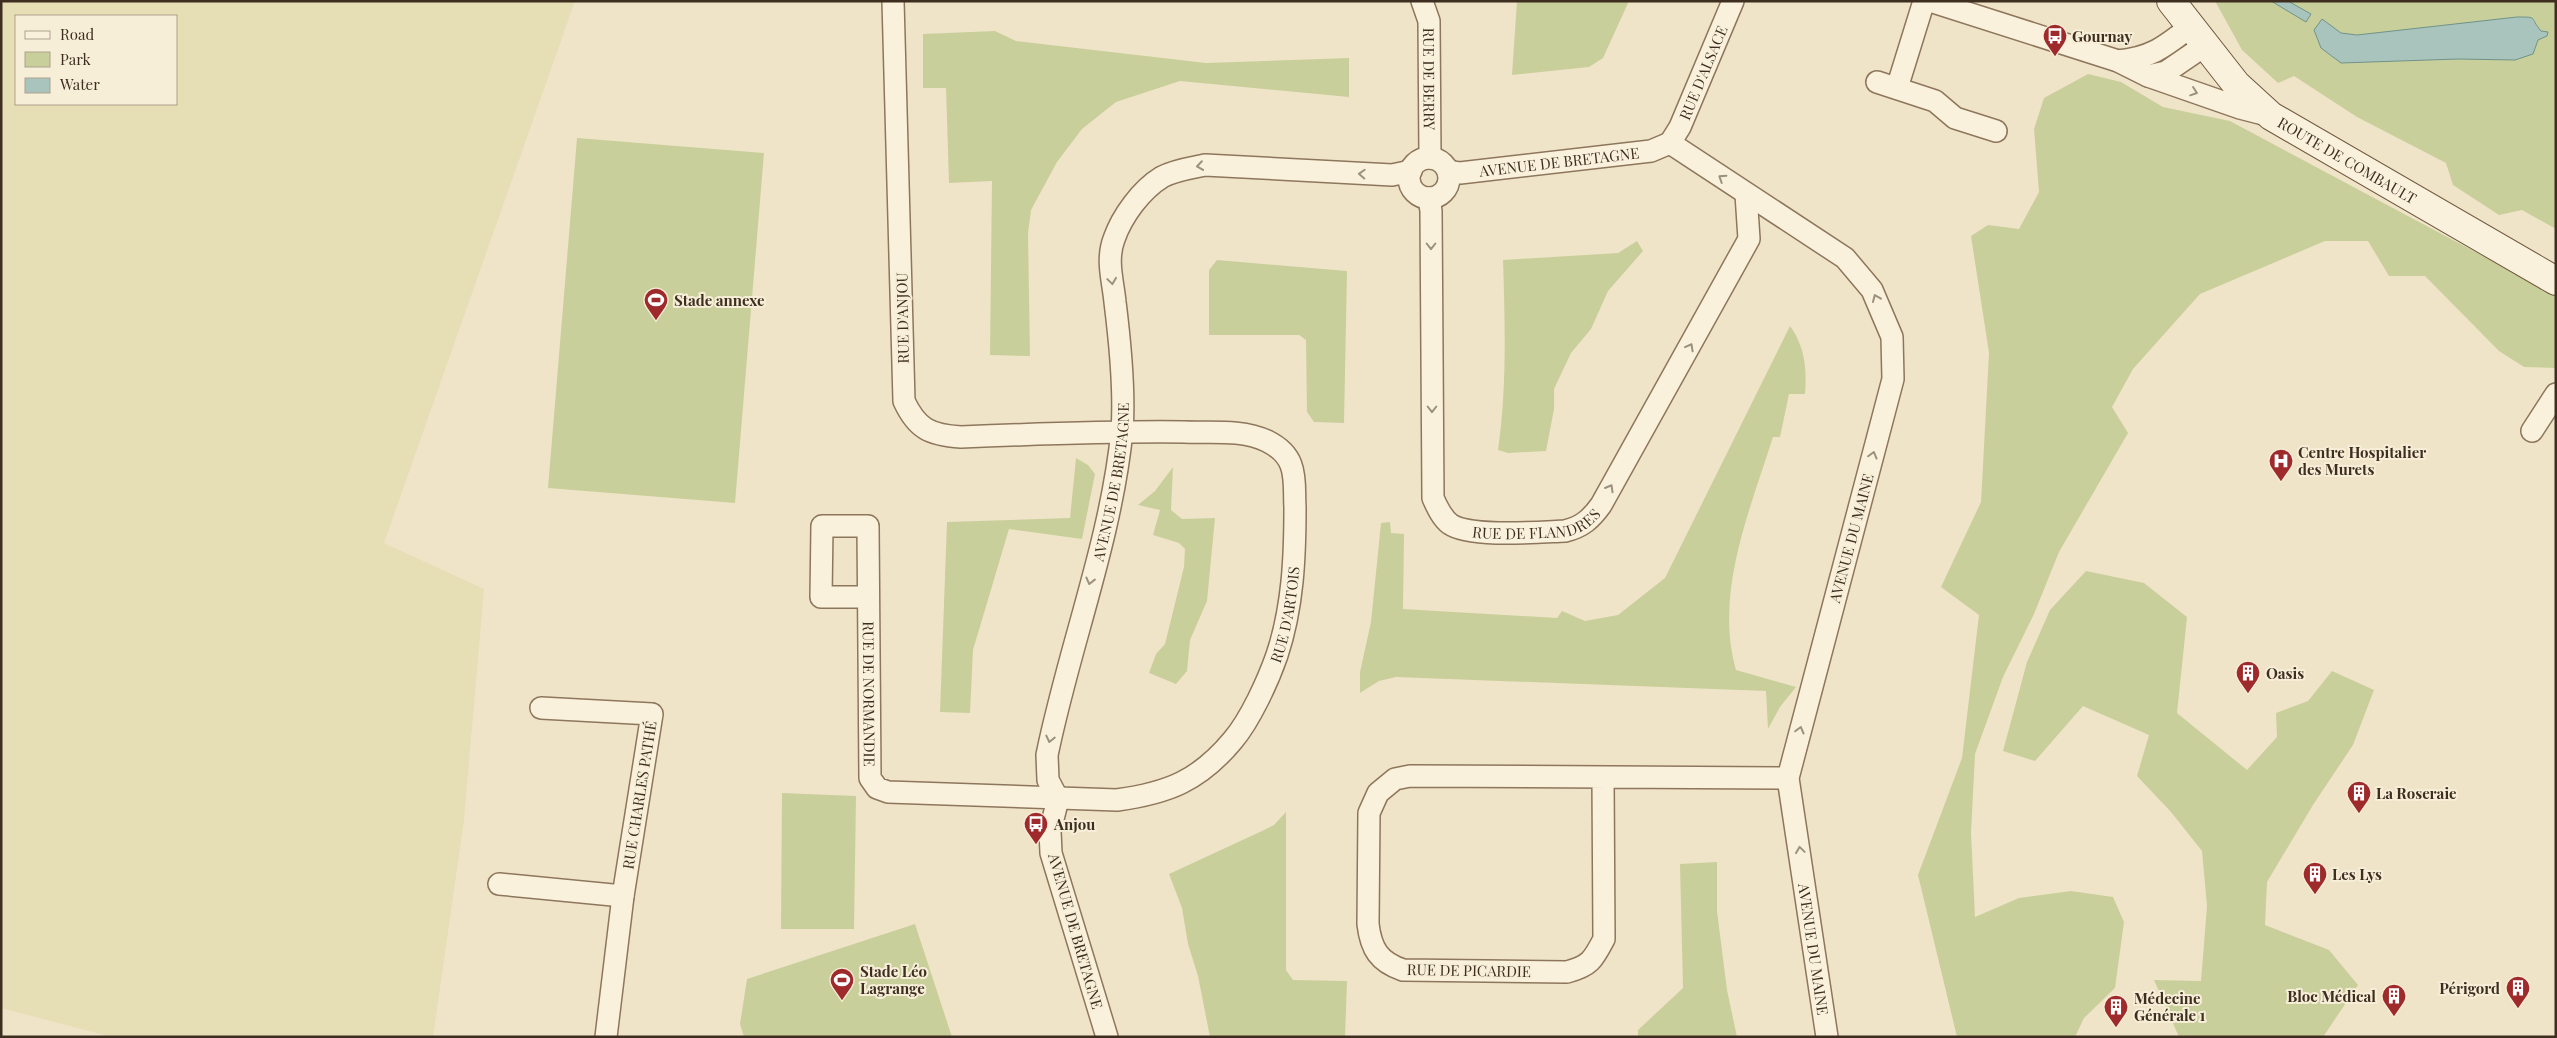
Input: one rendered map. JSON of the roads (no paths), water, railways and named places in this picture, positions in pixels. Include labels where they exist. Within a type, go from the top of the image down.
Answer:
[{"type":"main road","name":"ROUTE DE COMBAULT","points":[[2171,1],[2197,36],[2246,95],[2272,116],[2556,281]]},
{"type":"street","name":"RUE D'ANJOU","points":[[893,1],[904,401],[913,420],[935,434],[954,437],[1122,431]]},
{"type":"street","name":"RUE DE BERRY","points":[[1422,1],[1429,21],[1430,158]]},
{"type":"street","name":"RUE D'ALSACE","points":[[1670,144],[1680,127],[1733,1]]},
{"type":"street","points":[[1924,1],[1887,85],[1935,101],[1955,118],[1996,131]]},
{"type":"street","points":[[1930,1],[2118,61],[2148,76],[2240,108],[2272,116]]},
{"type":"street","points":[[2118,61],[2139,59],[2197,36]]},
{"type":"street","points":[[2148,76],[2166,72],[2197,36]]},
{"type":"street","name":"AVENUE DE BRETAGNE","points":[[1448,171],[1460,173],[1651,151],[1670,144]]},
{"type":"street","name":"AVENUE DU MAINE","points":[[1670,144],[1845,258],[1872,290],[1892,337],[1893,379],[1788,778],[1827,1037]]},
{"type":"street","points":[[1430,158],[1441,162],[1448,171],[1449,177],[1445,190],[1435,197],[1428,198],[1422,197],[1412,189],[1409,177],[1410,171],[1418,161],[1430,158]]},
{"type":"street","name":"AVENUE DE BRETAGNE","points":[[1107,1037],[1052,853],[1050,831],[1058,799],[1048,780],[1046,755],[1105,521],[1122,431],[1115,301],[1110,261],[1113,240],[1123,218],[1149,188],[1161,178],[1177,171],[1205,165],[1392,175],[1410,171]]},
{"type":"street","name":"RUE DE FLANDRES","points":[[1428,198],[1431,211],[1433,498],[1439,511],[1450,524],[1467,532],[1565,532],[1579,528],[1591,518],[1601,505],[1749,239],[1746,194]]},
{"type":"street","points":[[2532,431],[2556,394]]},
{"type":"street","name":"RUE D'ARTOIS","points":[[1058,799],[1117,800],[1152,796],[1185,782],[1213,761],[1234,739],[1249,716],[1277,655],[1294,574],[1294,480],[1291,464],[1282,451],[1268,441],[1247,433],[1122,431]]},
{"type":"street","name":"RUE DE NORMANDIE","points":[[868,597],[870,778],[877,788],[888,792],[1012,795],[1058,799]]},
{"type":"street","name":"RUE CHARLES PATHÉ","points":[[541,708],[652,714],[623,896],[606,1037]]},
{"type":"street","name":"RUE DE PICARDIE","points":[[1603,778],[1604,939],[1594,960],[1583,968],[1567,972],[1403,970],[1388,965],[1377,954],[1370,939],[1368,924],[1368,813],[1378,793],[1395,779],[1410,776],[1788,778]]},
{"type":"street","points":[[499,884],[623,896]]},
{"type":"water","points":[[2271,1],[2288,1],[2311,14],[2306,22]]},
{"type":"water","points":[[2517,17],[2531,18],[2541,31],[2548,32],[2547,36],[2538,40],[2533,54],[2515,60],[2458,59],[2341,63],[2321,48],[2314,30],[2322,19],[2341,33],[2357,35]]},
{"type":"place","name":"Gournay","points":[[2055,57]]},
{"type":"place","name":"Stade annexe","points":[[656,321]]},
{"type":"place","name":"Centre Hospitalier des Murets","points":[[2281,482]]},
{"type":"place","name":"Oasis","points":[[2248,694]]},
{"type":"place","name":"La Roseraie","points":[[2359,814]]},
{"type":"place","name":"Anjou","points":[[1036,845]]},
{"type":"place","name":"Les Lys","points":[[2315,895]]},
{"type":"place","name":"Stade Léo Lagrange","points":[[842,1001]]},
{"type":"place","name":"Périgord","points":[[2518,1009]]},
{"type":"place","name":"Bloc Médical","points":[[2394,1017]]},
{"type":"place","name":"Médecine Générale 1","points":[[2116,1028]]}]
